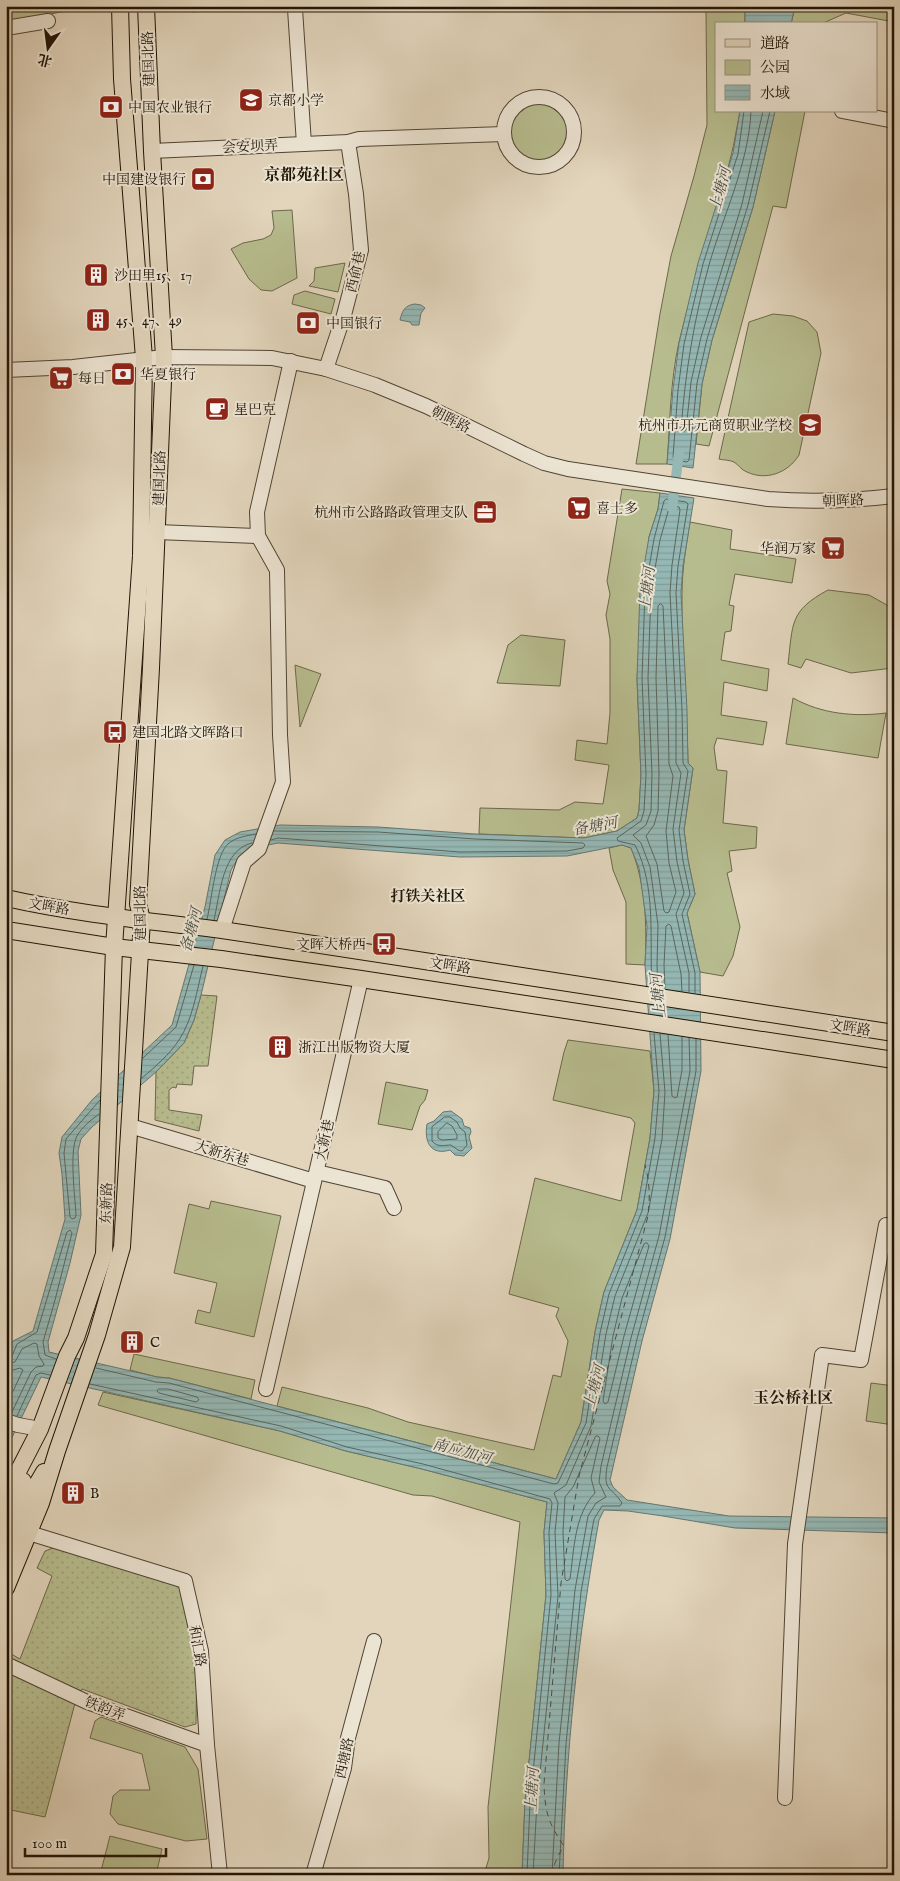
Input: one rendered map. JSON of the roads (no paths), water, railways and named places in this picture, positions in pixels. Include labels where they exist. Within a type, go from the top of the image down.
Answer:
[{"type":"main road","name":"建国北路","points":[[114,947],[141,556],[144,358],[122,79],[120,6]]},
{"type":"main road","name":"建国北路","points":[[140,950],[142,920],[138,904],[151,668],[164,357],[146,6]]},
{"type":"main road","name":"文晖路","points":[[6,898],[116,917],[222,930],[894,1033]]},
{"type":"main road","points":[[6,905],[35,904]]},
{"type":"main road","name":"文晖路","points":[[6,930],[114,947],[221,959],[361,979],[894,1060]]},
{"type":"main road","name":"东新路","points":[[6,1495],[40,1429],[67,1356],[76,1338],[104,1254],[114,947]]},
{"type":"main road","name":"东新路","points":[[6,1588],[41,1503],[88,1360],[122,1247],[140,950]]},
{"type":"main road","name":"东新路","points":[[6,1524],[22,1486],[31,1445]]},
{"type":"main road","name":"东新路","points":[[6,1555],[30,1496],[57,1451]]},
{"type":"street","points":[[295,9],[304,144]]},
{"type":"street","points":[[6,28],[48,21]]},
{"type":"street","points":[[536,97],[548,98],[563,107],[572,122],[574,133],[572,144],[558,162],[536,167],[525,164],[515,158],[508,149],[504,134],[507,116],[514,106],[524,100],[536,97]]},
{"type":"street","points":[[847,112],[894,121]]},
{"type":"street","name":"会安坝弄","points":[[152,151],[348,142],[359,139],[504,134]]},
{"type":"street","name":"西俞巷","points":[[326,369],[344,314],[361,250],[356,194],[348,142]]},
{"type":"street","name":"朝晖路","points":[[6,370],[73,366],[164,357],[250,356],[291,361],[326,369],[376,385],[426,406],[544,463],[568,469],[653,481],[700,490],[799,502],[862,500],[894,496]]},
{"type":"street","points":[[222,930],[244,862],[259,849],[283,782],[280,735],[277,570],[258,536],[257,512],[291,361]]},
{"type":"street","points":[[157,532],[258,536]]},
{"type":"street","name":"大新巷","points":[[266,1389],[361,979]]},
{"type":"street","name":"大新东巷","points":[[130,1126],[315,1176],[385,1188],[394,1208]]},
{"type":"street","points":[[785,1798],[795,1544],[822,1355],[861,1360],[886,1225],[894,1226]]},
{"type":"street","points":[[12,1423],[40,1429]]},
{"type":"street","name":"和汇路","points":[[29,1533],[185,1581],[201,1651],[207,1745],[220,1875]]},
{"type":"street","name":"西塘路","points":[[314,1875],[344,1768],[348,1738],[374,1641]]},
{"type":"street","name":"铁韵弄","points":[[6,1664],[87,1702],[207,1745]]},
{"type":"water","points":[[745,6],[795,6],[791,22],[745,22]]},
{"type":"water","points":[[740,112],[775,112],[753,207],[712,340],[702,384],[693,468],[667,464],[679,343],[698,263],[733,153]]},
{"type":"water","points":[[415,304],[425,308],[421,313],[419,325],[412,325],[410,322],[400,320],[404,309]]},
{"type":"water","points":[[660,493],[694,498],[683,566],[681,593],[688,763],[693,768],[684,830],[695,894],[687,913],[700,972],[701,1071],[670,1239],[642,1341],[610,1480],[613,1487],[627,1500],[729,1516],[894,1518],[894,1533],[735,1528],[628,1511],[604,1510],[599,1520],[579,1652],[570,1741],[563,1875],[522,1875],[525,1801],[546,1595],[544,1532],[547,1502],[346,1451],[280,1431],[41,1377],[6,1450],[6,1359],[13,1341],[33,1331],[65,1219],[59,1153],[62,1137],[92,1100],[172,1025],[205,907],[215,855],[225,840],[240,832],[280,825],[378,827],[475,834],[584,838],[617,831],[637,818],[641,775],[637,678],[640,590],[649,537],[658,509]],"holes":[[[278,843],[460,857],[567,856],[622,845],[631,848],[639,868],[647,926],[645,965],[654,1091],[650,1138],[637,1210],[604,1292],[595,1332],[581,1422],[556,1479],[169,1378],[157,1377],[49,1352],[48,1342],[81,1215],[78,1151],[81,1139],[92,1127],[156,1072],[184,1043],[194,1020],[231,870],[235,863],[250,850]]]},
{"type":"water","points":[[451,1111],[462,1119],[464,1126],[470,1128],[469,1137],[472,1148],[464,1156],[455,1155],[450,1150],[438,1151],[433,1149],[428,1141],[427,1124],[434,1121],[443,1112]]},
{"type":"waterway","name":"上塘河","points":[[672,508],[679,453]]},
{"type":"place","name":"京都小学","points":[[251,100]]},
{"type":"place","name":"中国农业银行","points":[[111,107]]},
{"type":"place","name":"中国建设银行","points":[[203,179]]},
{"type":"place","name":"沙田里15、17","points":[[96,275]]},
{"type":"place","name":"45、47、49","points":[[98,320]]},
{"type":"place","name":"中国银行","points":[[308,323]]},
{"type":"place","name":"华夏银行","points":[[123,374]]},
{"type":"place","name":"每日","points":[[61,378]]},
{"type":"place","name":"星巴克","points":[[217,409]]},
{"type":"place","name":"杭州市开元商贸职业学校","points":[[810,425]]},
{"type":"place","name":"喜士多","points":[[579,508]]},
{"type":"place","name":"杭州市公路路政管理支队","points":[[485,512]]},
{"type":"place","name":"华润万家","points":[[833,548]]},
{"type":"place","name":"建国北路文晖路口","points":[[115,732]]},
{"type":"place","name":"文晖大桥西","points":[[384,944]]},
{"type":"place","name":"浙江出版物资大厦","points":[[280,1047]]},
{"type":"place","name":"C","points":[[132,1342]]},
{"type":"place","name":"B","points":[[73,1493]]},
{"type":"district","name":"京都苑社区","points":[[304,174]]},
{"type":"district","name":"打铁关社区","points":[[428,896]]},
{"type":"district","name":"玉公桥社区","points":[[793,1397]]},
{"type":"water label","name":"备塘河","points":[[595,826]]},
{"type":"water label","name":"备塘河","points":[[191,930]]},
{"type":"water label","name":"南应加河","points":[[462,1451]]}]
